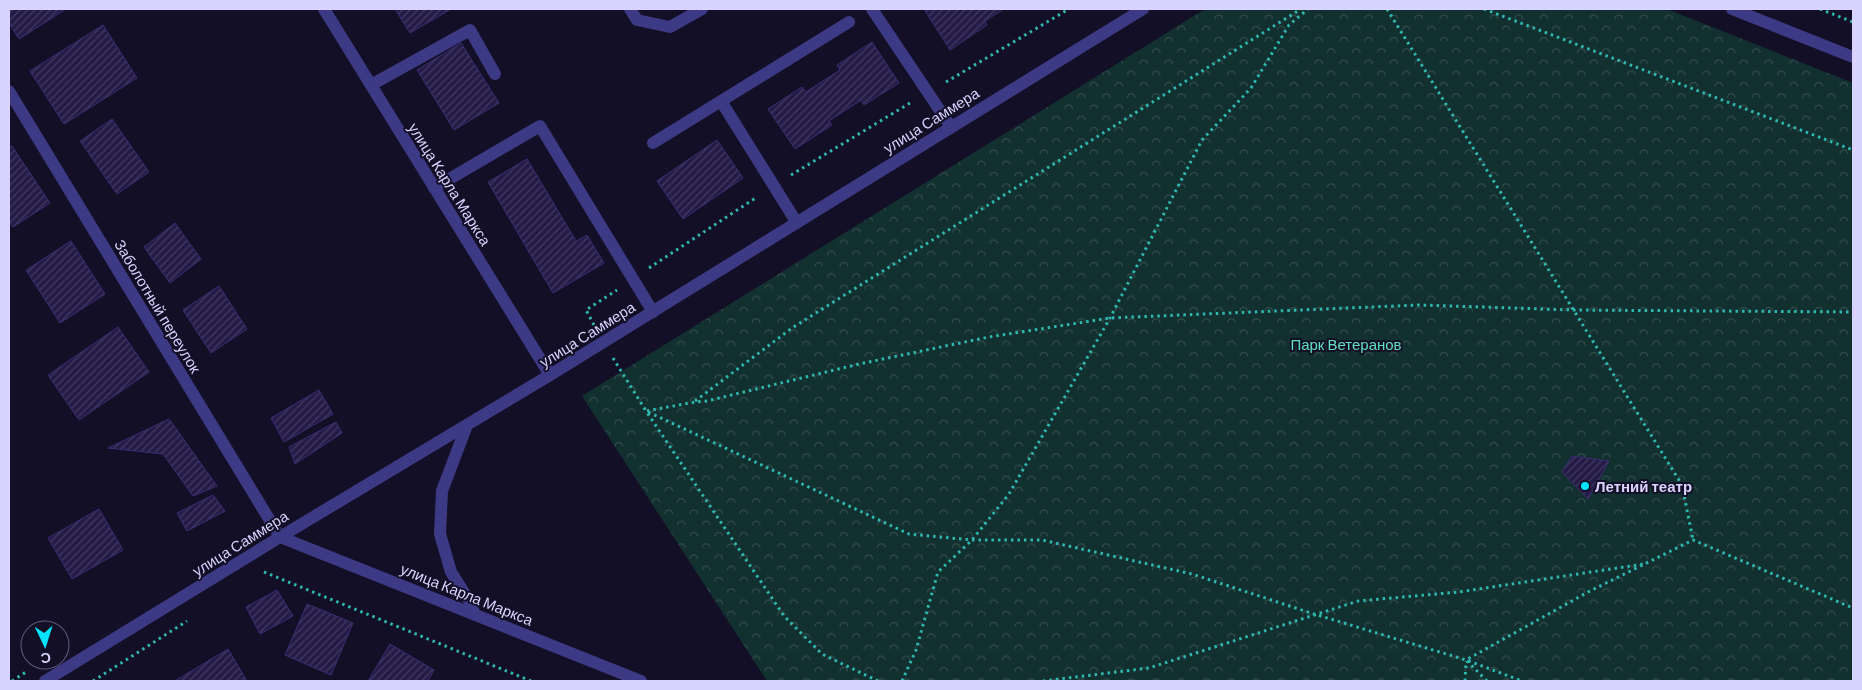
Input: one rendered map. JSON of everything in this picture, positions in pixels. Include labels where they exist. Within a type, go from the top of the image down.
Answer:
[{"type":"street","name":"улица Карла Маркса","points":[[324,9],[550,376]]},
{"type":"street","points":[[630,9],[637,20],[670,26],[702,9]]},
{"type":"street","points":[[872,9],[951,127]]},
{"type":"street","name":"улица Саммера","points":[[45,681],[280,537],[550,376],[951,127],[1124,14],[1142,9]]},
{"type":"street","points":[[1736,10],[1853,57]]},
{"type":"street","points":[[653,143],[849,22]]},
{"type":"street","points":[[371,85],[470,30],[495,74]]},
{"type":"street","name":"Заболотный переулок","points":[[9,91],[280,537]]},
{"type":"street","points":[[721,101],[796,223]]},
{"type":"street","points":[[434,188],[540,126],[653,312]]},
{"type":"street","points":[[467,425],[442,491],[440,534],[451,572],[470,602],[475,615]]},
{"type":"street","name":"улица Карла Маркса","points":[[280,537],[642,681]]},
{"type":"path","points":[[878,681],[822,654],[784,616],[646,411],[586,310],[774,186],[1069,9]]},
{"type":"path","points":[[695,402],[792,328],[1301,9]]},
{"type":"path","points":[[902,681],[916,650],[938,572],[972,540],[1009,494],[1110,318],[1202,140],[1251,88],[1289,25],[1308,9]]},
{"type":"path","points":[[1387,9],[1682,485],[1693,540]]},
{"type":"path","points":[[1484,9],[1853,150]]},
{"type":"path","points":[[1820,9],[1853,22]]},
{"type":"path","points":[[646,411],[695,402],[708,402],[860,364],[989,337],[1110,318],[1419,305],[1574,310],[1853,312]]},
{"type":"path","points":[[646,411],[909,534],[972,540],[1042,540],[1192,574],[1314,614],[1466,660],[1522,681]]},
{"type":"path","points":[[1466,660],[1588,592],[1693,540],[1853,608]]},
{"type":"path","points":[[1043,681],[1149,668],[1358,601],[1459,592],[1644,564]]},
{"type":"path","points":[[257,576],[264,572],[531,681]]},
{"type":"path","points":[[93,681],[190,619]]},
{"type":"path","points":[[1465,681],[1466,660]]},
{"type":"path","points":[[1466,660],[1487,681]]},
{"type":"green space","name":"Парк Ветеранов","points":[[1205,9],[1667,9],[1853,83],[1853,681],[767,681],[582,396]]},
{"type":"building","points":[[9,9],[66,9],[19,39],[9,23]]},
{"type":"building","points":[[395,9],[451,9],[410,33]]},
{"type":"building","points":[[924,9],[1004,9],[985,21],[987,25],[950,50]]},
{"type":"building","points":[[103,25],[137,78],[64,124],[30,71]]},
{"type":"building","points":[[872,42],[899,83],[864,105],[861,100],[829,121],[832,125],[795,149],[768,109],[802,87],[806,92],[840,70],[837,65]]},
{"type":"building","points":[[461,43],[499,103],[454,130],[417,70]]},
{"type":"building","points":[[112,119],[149,172],[117,194],[80,141]]},
{"type":"building","points":[[717,140],[743,178],[683,219],[657,181]]},
{"type":"building","points":[[12,146],[50,203],[13,227],[9,221],[9,148]]},
{"type":"building","points":[[527,159],[576,241],[587,235],[604,263],[553,293],[488,182]]},
{"type":"building","points":[[175,223],[201,259],[170,283],[144,247]]},
{"type":"building","points":[[71,241],[105,294],[60,323],[26,270]]},
{"type":"building","points":[[219,286],[247,329],[211,353],[183,310]]},
{"type":"building","points":[[118,327],[149,372],[79,420],[48,375]]},
{"type":"building","points":[[319,390],[333,414],[284,442],[271,418]]},
{"type":"building","points":[[169,419],[217,486],[193,496],[163,454],[108,448]]},
{"type":"building","points":[[336,422],[342,433],[295,464],[289,447]]},
{"type":"building","name":"Летний театр","points":[[1572,456],[1609,461],[1588,499],[1562,472]]},
{"type":"building","points":[[213,495],[225,511],[187,531],[177,513]]},
{"type":"building","points":[[99,509],[123,550],[72,579],[48,538]]},
{"type":"building","points":[[277,590],[293,616],[260,634],[246,607]]},
{"type":"building","points":[[307,604],[353,623],[331,675],[285,655]]},
{"type":"building","points":[[390,644],[434,670],[428,681],[368,681]]},
{"type":"building","points":[[228,649],[247,681],[175,681]]},
{"type":"place","name":"Летний театр","points":[[1585,486]]}]
